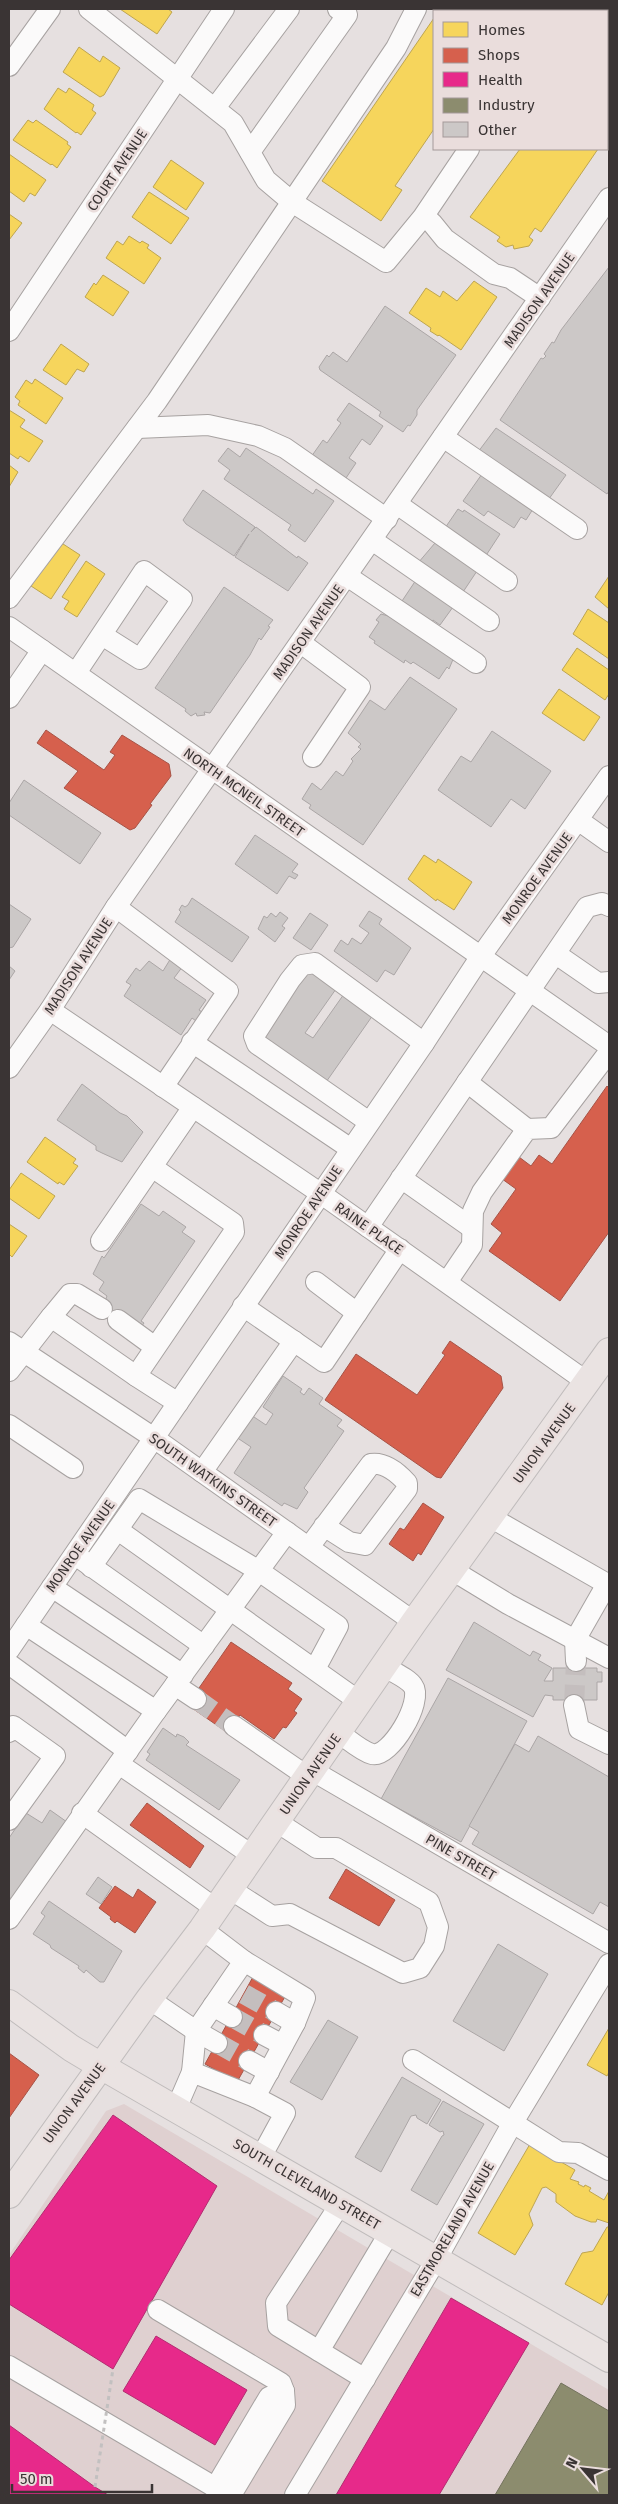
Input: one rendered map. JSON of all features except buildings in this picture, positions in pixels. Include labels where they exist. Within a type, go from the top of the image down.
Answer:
[{"type":"main road","name":"UNION AVENUE","points":[[9,2195],[149,1999],[216,1909],[414,1622],[601,1368]]},
{"type":"main road","name":"SOUTH CLEVELAND STREET","points":[[9,2003],[71,2048],[101,2066],[341,2203],[436,2260],[607,2353]]},
{"type":"street","points":[[9,66],[50,9]]},
{"type":"street","points":[[90,9],[233,123],[266,180],[292,202],[386,262],[428,220],[468,150]]},
{"type":"street","name":"COURT AVENUE","points":[[9,331],[224,9]]},
{"type":"street","points":[[215,108],[289,9]]},
{"type":"street","points":[[250,152],[347,15],[338,9]]},
{"type":"street","points":[[9,598],[136,428],[396,48],[416,9]]},
{"type":"street","name":"MADISON AVENUE","points":[[9,1068],[50,1010],[116,908],[609,198]]},
{"type":"street","points":[[428,220],[450,230],[502,264],[510,278],[540,298]]},
{"type":"street","points":[[136,428],[208,425],[258,436],[285,448],[507,582]]},
{"type":"street","points":[[443,437],[577,528]]},
{"type":"street","points":[[372,540],[489,621]]},
{"type":"street","points":[[347,576],[476,663]]},
{"type":"street","name":"NORTH MCNEIL STREET","points":[[9,627],[609,1046]]},
{"type":"street","points":[[76,673],[102,635]]},
{"type":"street","points":[[301,643],[360,688],[312,757]]},
{"type":"street","points":[[9,698],[42,650]]},
{"type":"street","name":"MONROE AVENUE","points":[[9,1650],[424,1043],[481,956],[609,776]]},
{"type":"street","points":[[578,820],[609,842]]},
{"type":"street","points":[[368,1227],[588,908],[602,903],[609,906]]},
{"type":"street","points":[[116,908],[228,991],[163,1087]]},
{"type":"street","points":[[556,954],[598,983],[609,982]]},
{"type":"street","points":[[369,1122],[257,1044],[254,1036],[290,980],[302,965],[314,963],[424,1043]]},
{"type":"street","name":"RAINE PLACE","points":[[50,1010],[320,1193],[447,1282],[601,1368]]},
{"type":"street","points":[[192,1042],[350,1149]]},
{"type":"street","points":[[467,1082],[527,1129],[552,1128],[609,1052]]},
{"type":"street","points":[[101,1241],[193,1107]]},
{"type":"street","points":[[447,1282],[472,1245],[473,1211],[482,1192],[527,1129]]},
{"type":"street","points":[[136,1376],[234,1232],[233,1224],[152,1167]]},
{"type":"street","points":[[402,1178],[472,1228]]},
{"type":"street","points":[[243,1306],[324,1362],[400,1250]]},
{"type":"street","points":[[316,1282],[357,1313]]},
{"type":"street","points":[[9,1371],[16,1347],[51,1317],[70,1294],[77,1294],[155,1347]]},
{"type":"street","points":[[51,1317],[178,1403]]},
{"type":"street","points":[[202,1472],[294,1341]]},
{"type":"street","name":"SOUTH WATKINS STREET","points":[[16,1347],[154,1438],[414,1622]]},
{"type":"street","points":[[9,1425],[73,1468]]},
{"type":"street","points":[[92,1567],[139,1499],[259,1571],[338,1626],[315,1669]]},
{"type":"street","points":[[490,1517],[608,1585],[576,1640],[576,1661]]},
{"type":"street","points":[[309,1547],[324,1526]]},
{"type":"street","points":[[118,1530],[360,1702]]},
{"type":"street","points":[[9,1919],[82,1813],[287,1532]]},
{"type":"street","points":[[74,1554],[204,1646]]},
{"type":"street","points":[[452,1570],[508,1604],[609,1658]]},
{"type":"street","points":[[52,1587],[179,1680],[196,1699]]},
{"type":"street","points":[[26,1625],[156,1711]]},
{"type":"street","points":[[9,1664],[123,1758],[205,1822],[253,1856]]},
{"type":"street","points":[[339,1733],[371,1754],[381,1754],[389,1749],[416,1705],[417,1695],[413,1685],[384,1666]]},
{"type":"street","points":[[574,1705],[579,1729],[609,1744]]},
{"type":"street","points":[[9,1732],[13,1726],[55,1756],[9,1820]]},
{"type":"street","name":"PINE STREET","points":[[234,1726],[310,1774],[609,1943]]},
{"type":"street","points":[[82,1813],[216,1909],[244,1961],[305,1998],[295,2023],[255,2097]]},
{"type":"street","points":[[216,1909],[272,1916],[290,1914],[403,1973],[420,1968],[434,1946],[438,1927],[429,1902],[336,1848],[317,1848],[277,1822]]},
{"type":"street","points":[[176,2109],[192,2072],[196,2031],[212,2006],[236,1990],[244,1961]]},
{"type":"street","name":"EASTMORELAND AVENUE","points":[[295,2495],[436,2260],[512,2124],[609,1964]]},
{"type":"street","points":[[149,1999],[217,2043]]},
{"type":"street","points":[[212,2006],[232,2017]]},
{"type":"street","points":[[276,2012],[295,2023]]},
{"type":"street","points":[[264,2035],[283,2045]]},
{"type":"street","points":[[412,2060],[559,2152],[578,2153],[609,2170]]},
{"type":"street","points":[[249,2061],[269,2072]]},
{"type":"street","points":[[192,2072],[255,2097],[285,2113],[261,2158]]},
{"type":"street","points":[[341,2203],[276,2303],[278,2326],[364,2379]]},
{"type":"street","points":[[319,2351],[390,2232]]},
{"type":"street","points":[[9,2366],[225,2493],[270,2397],[284,2391],[281,2383],[158,2310]]},
{"type":"path","points":[[96,2487],[113,2369]]},
{"type":"shaded area","points":[[124,2104],[609,2390],[609,2495],[9,2495],[9,2255],[106,2111]]},
{"type":"tunnel","points":[[574,1705],[576,1661]]},
{"type":"tunnel","points":[[196,1699],[234,1726]]},
{"type":"tunnel","points":[[244,1994],[276,2012]]},
{"type":"tunnel","points":[[232,2017],[264,2035]]},
{"type":"tunnel","points":[[217,2043],[249,2061]]}]
